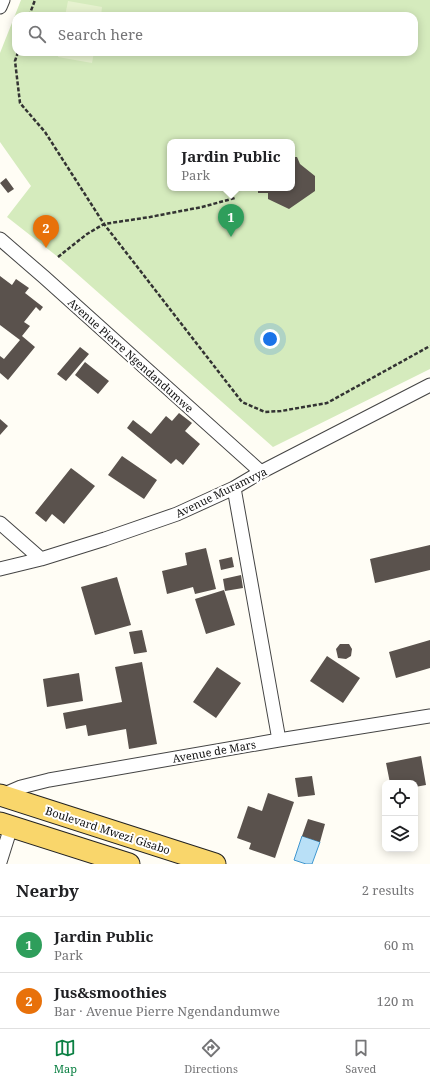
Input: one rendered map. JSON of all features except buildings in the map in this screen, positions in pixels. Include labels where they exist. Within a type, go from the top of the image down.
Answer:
[{"type":"main road","name":"Boulevard Mwezi Gisabo","points":[[0,796],[215,864]]},
{"type":"main road","points":[[6,825],[128,864]]},
{"type":"street","points":[[0,7],[3,0]]},
{"type":"street","name":"Avenue Pierre Ngendandumwe","points":[[0,239],[261,472]]},
{"type":"street","name":"Avenue Muramvya","points":[[0,569],[41,559],[105,539],[176,514],[234,488],[261,472],[430,385]]},
{"type":"street","points":[[234,488],[278,740]]},
{"type":"street","points":[[0,523],[41,559]]},
{"type":"street","name":"Avenue de Mars","points":[[0,796],[21,787],[49,780],[278,740],[430,716]]},
{"type":"street","points":[[0,862],[6,825]]},
{"type":"path","points":[[30,12],[35,0]]},
{"type":"path","points":[[17,56],[15,61],[20,103],[45,132],[104,224],[242,402],[264,412],[281,411],[327,403],[430,346]]},
{"type":"path","points":[[58,257],[87,234],[104,224],[158,216],[235,198]]},
{"type":"green space","points":[[21,0],[430,0],[430,369],[273,447],[58,257],[7,217],[31,186],[0,142],[0,53],[12,23],[12,56],[418,56],[418,12],[16,12]]},
{"type":"green space","points":[[68,1],[102,7],[101,12],[66,12]]},
{"type":"green space","points":[[58,56],[93,56],[92,63]]},
{"type":"water","points":[[302,836],[320,842],[312,864],[306,864],[294,860]]},
{"type":"place","name":"Jardin Public","points":[[231,237]]},
{"type":"place","name":"Jus&smoothies","points":[[46,248]]}]
